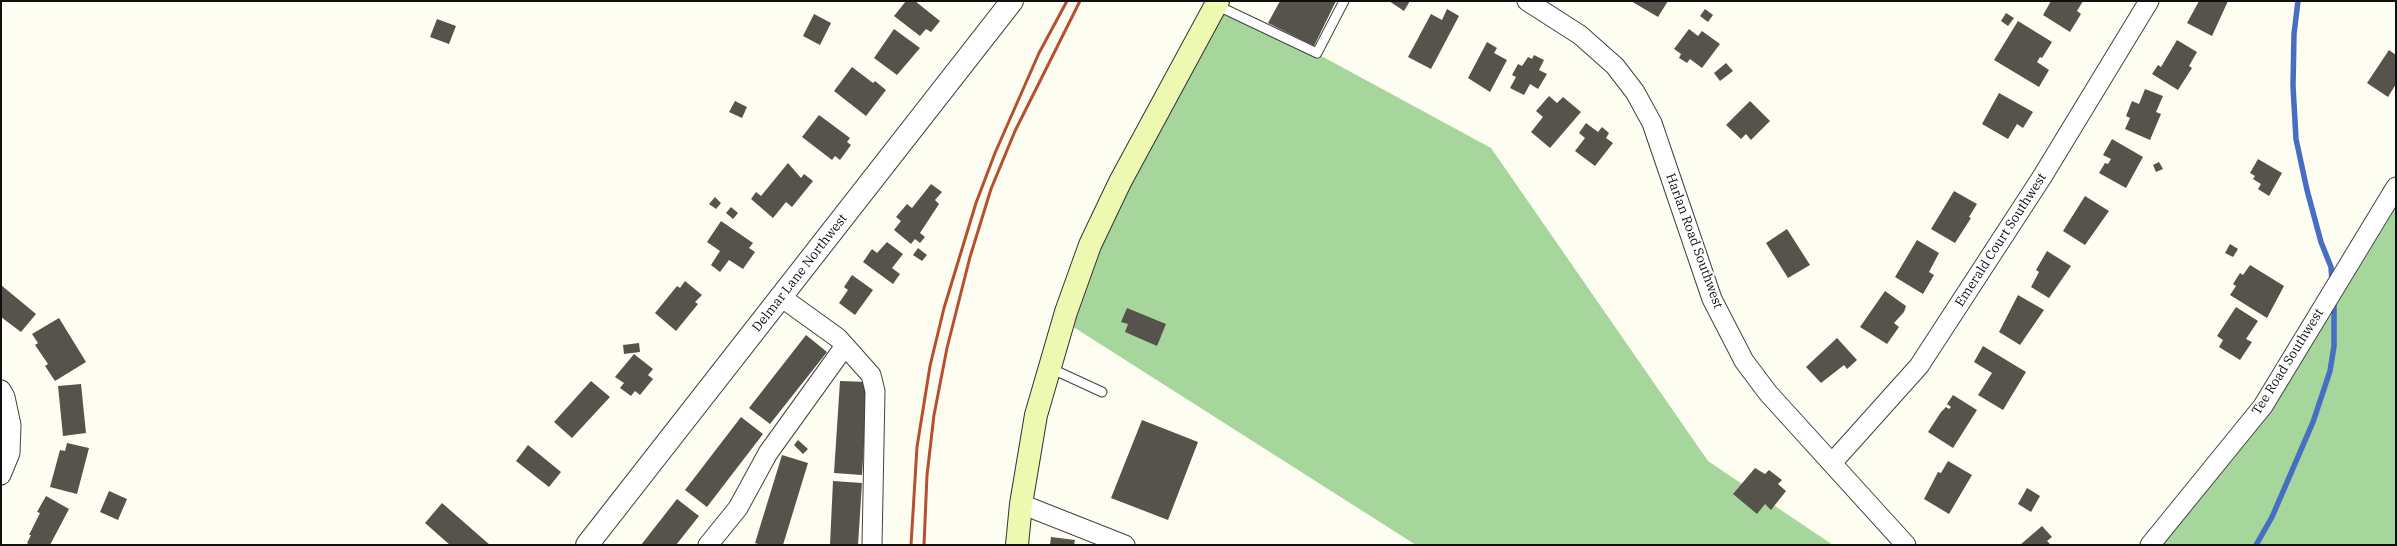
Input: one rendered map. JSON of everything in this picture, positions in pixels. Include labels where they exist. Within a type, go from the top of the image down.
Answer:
[{"type":"main road","points":[[1017,545],[1021,504],[1036,416],[1066,312],[1090,245],[1120,182],[1213,2]]},
{"type":"street","name":"Delmar Lane Northwest","points":[[587,545],[1012,1]]},
{"type":"street","name":"Harlan Road Southwest","points":[[1527,1],[1580,35],[1615,66],[1635,92],[1652,123],[1712,299],[1744,361],[1768,393],[1906,545]]},
{"type":"street","name":"Emerald Court Southwest","points":[[1832,463],[1919,366],[2042,177],[2149,1]]},
{"type":"street","name":"Tee Road Southwest","points":[[2150,545],[2263,406],[2396,187]]},
{"type":"street","points":[[781,297],[838,338],[871,374],[875,391],[872,545]]},
{"type":"street","points":[[708,545],[738,508],[768,453],[845,346]]},
{"type":"street","points":[[1,390],[5,397],[11,425],[10,453],[1,475]]},
{"type":"street","points":[[1021,504],[1125,545]]},
{"type":"lane","points":[[1213,2],[1317,53],[1344,1]]},
{"type":"lane","points":[[1050,368],[1102,392]]},
{"type":"green space","points":[[1220,1],[1491,148],[1708,461],[1833,545],[1416,545],[1064,321]]},
{"type":"green space","points":[[2396,198],[2396,545],[2162,545],[2261,424]]},
{"type":"building","points":[[906,1],[915,1],[940,21],[931,32],[926,29],[920,36],[894,16]]},
{"type":"building","points":[[1280,1],[1336,1],[1314,46],[1268,23]]},
{"type":"building","points":[[1389,1],[1410,1],[1404,11]]},
{"type":"building","points":[[1631,1],[1668,1],[1658,17]]},
{"type":"building","points":[[2051,1],[2083,1],[2077,11],[2081,14],[2070,32],[2043,15]]},
{"type":"building","points":[[2199,1],[2228,1],[2212,36],[2187,23]]},
{"type":"building","points":[[1447,9],[1459,16],[1431,69],[1408,57],[1431,14],[1442,20]]},
{"type":"building","points":[[1705,9],[1713,15],[1708,22],[1700,16]]},
{"type":"building","points":[[2006,13],[2014,18],[2008,26],[2001,21]]},
{"type":"building","points":[[814,14],[831,23],[820,45],[803,36]]},
{"type":"building","points":[[437,19],[456,26],[449,44],[430,37]]},
{"type":"building","points":[[2018,21],[2052,42],[2042,58],[2040,57],[2037,62],[2049,70],[2039,87],[1994,60]]},
{"type":"building","points":[[894,29],[920,48],[897,75],[874,58]]},
{"type":"building","points":[[1689,29],[1698,36],[1702,31],[1720,44],[1702,68],[1690,59],[1687,63],[1679,58],[1681,54],[1674,49]]},
{"type":"building","points":[[2177,40],[2197,52],[2189,66],[2192,68],[2178,90],[2152,74],[2158,65],[2161,67]]},
{"type":"building","points":[[1487,42],[1497,48],[1494,53],[1507,60],[1490,92],[1468,78]]},
{"type":"building","points":[[2389,50],[2396,55],[2396,84],[2388,97],[2367,83]]},
{"type":"building","points":[[1534,55],[1544,60],[1539,70],[1547,74],[1538,89],[1530,84],[1524,95],[1510,88],[1516,77],[1512,75],[1518,64],[1522,66],[1528,57],[1532,59]]},
{"type":"building","points":[[1726,63],[1733,71],[1720,81],[1714,73]]},
{"type":"building","points":[[852,67],[873,83],[875,81],[886,90],[866,116],[834,91]]},
{"type":"building","points":[[2145,89],[2163,96],[2156,112],[2161,114],[2150,140],[2125,129],[2130,118],[2126,116],[2132,101],[2139,104]]},
{"type":"building","points":[[1999,93],[2033,112],[2023,128],[2017,124],[2008,139],[1982,124]]},
{"type":"building","points":[[1549,96],[1557,103],[1563,97],[1581,112],[1550,148],[1531,132],[1543,117],[1536,111]]},
{"type":"building","points":[[735,101],[747,107],[742,118],[729,112]]},
{"type":"building","points":[[1750,101],[1770,121],[1751,140],[1746,134],[1741,139],[1726,125]]},
{"type":"building","points":[[819,115],[850,138],[847,142],[851,145],[840,160],[835,156],[832,160],[802,137]]},
{"type":"building","points":[[1586,123],[1598,132],[1602,127],[1609,133],[1606,138],[1613,143],[1595,166],[1575,151],[1585,138],[1579,133]]},
{"type":"building","points":[[2112,139],[2143,157],[2126,188],[2099,173],[2105,163],[2108,164],[2111,159],[2103,155]]},
{"type":"building","points":[[2258,159],[2282,173],[2269,196],[2258,189],[2261,184],[2253,179],[2255,176],[2250,173]]},
{"type":"building","points":[[2159,162],[2163,169],[2156,172],[2153,165]]},
{"type":"building","points":[[788,163],[801,178],[804,174],[813,181],[792,207],[786,202],[773,218],[751,199],[756,192],[761,196]]},
{"type":"building","points":[[931,184],[942,192],[935,200],[939,204],[920,233],[925,237],[920,243],[915,239],[911,244],[894,230],[901,221],[896,217],[907,204],[912,208]]},
{"type":"building","points":[[1954,191],[1977,204],[1969,217],[1971,218],[1955,243],[1931,229]]},
{"type":"building","points":[[2085,196],[2109,211],[2085,245],[2063,231]]},
{"type":"building","points":[[715,197],[721,203],[716,209],[709,204]]},
{"type":"building","points":[[731,207],[738,213],[733,219],[726,213]]},
{"type":"building","points":[[721,221],[753,243],[749,248],[755,252],[743,269],[729,260],[720,272],[711,265],[720,251],[707,242]]},
{"type":"building","points":[[1787,229],[1810,265],[1788,278],[1766,243]]},
{"type":"building","points":[[1917,240],[1939,253],[1929,272],[1934,275],[1923,294],[1895,277]]},
{"type":"building","points":[[887,242],[903,254],[892,268],[900,274],[893,284],[863,262],[872,249],[877,253]]},
{"type":"building","points":[[2230,244],[2238,249],[2233,257],[2225,253]]},
{"type":"building","points":[[918,248],[927,255],[922,261],[913,255]]},
{"type":"building","points":[[2047,251],[2071,266],[2049,298],[2031,287],[2039,272],[2036,270]]},
{"type":"building","points":[[2250,265],[2284,286],[2267,318],[2230,295],[2236,286],[2233,284],[2240,273],[2243,275]]},
{"type":"building","points":[[852,275],[873,290],[855,315],[839,303],[848,290],[844,287]]},
{"type":"building","points":[[685,281],[702,295],[695,302],[698,304],[676,331],[655,313],[677,286],[680,288]]},
{"type":"building","points":[[1,285],[36,314],[21,332],[1,317]]},
{"type":"building","points":[[1885,291],[1906,306],[1904,312],[1894,323],[1899,327],[1887,344],[1860,327]]},
{"type":"building","points":[[2018,295],[2044,310],[2020,345],[1999,332]]},
{"type":"building","points":[[2236,307],[2258,321],[2246,339],[2252,342],[2240,360],[2219,347],[2223,340],[2217,336]]},
{"type":"building","points":[[1127,308],[1166,324],[1157,346],[1125,332],[1128,324],[1121,322]]},
{"type":"building","points":[[59,318],[86,362],[55,381],[45,366],[48,364],[35,345],[38,343],[32,334]]},
{"type":"building","points":[[806,335],[827,352],[770,424],[749,408]]},
{"type":"building","points":[[1837,338],[1857,360],[1847,369],[1844,365],[1821,383],[1806,367]]},
{"type":"building","points":[[639,343],[640,352],[624,354],[623,345]]},
{"type":"building","points":[[1983,346],[2026,372],[2003,410],[1978,395],[1992,373],[1974,362]]},
{"type":"building","points":[[634,354],[653,369],[648,375],[653,379],[640,395],[635,391],[631,396],[620,388],[624,383],[615,377]]},
{"type":"building","points":[[591,381],[610,397],[572,438],[554,422]]},
{"type":"building","points":[[840,381],[868,382],[862,475],[834,473]]},
{"type":"building","points":[[81,384],[86,433],[63,436],[58,386]]},
{"type":"building","points":[[1953,395],[1977,410],[1953,448],[1928,432],[1941,412],[1946,407],[1949,409],[1951,407],[1947,404]]},
{"type":"building","points":[[741,417],[763,434],[707,507],[685,490]]},
{"type":"building","points":[[1142,420],[1198,442],[1168,520],[1111,498]]},
{"type":"building","points":[[798,440],[808,449],[803,454],[794,445]]},
{"type":"building","points":[[67,443],[89,448],[77,494],[50,487],[60,450],[65,451]]},
{"type":"building","points":[[528,445],[561,472],[549,487],[516,461]]},
{"type":"building","points":[[782,455],[808,463],[783,545],[761,545],[755,543]]},
{"type":"building","points":[[1948,461],[1972,475],[1949,514],[1924,499],[1938,472],[1941,473]]},
{"type":"building","points":[[1755,468],[1765,474],[1769,470],[1782,480],[1778,484],[1786,491],[1771,510],[1765,504],[1757,514],[1733,494]]},
{"type":"building","points":[[833,481],[862,483],[858,545],[830,545]]},
{"type":"building","points":[[2027,488],[2040,496],[2031,512],[2018,504]]},
{"type":"building","points":[[109,491],[127,499],[118,520],[100,512]]},
{"type":"building","points":[[46,496],[69,509],[50,545],[30,545],[27,543],[31,535],[29,535],[40,513],[37,512]]},
{"type":"building","points":[[677,499],[699,516],[676,545],[641,545]]},
{"type":"building","points":[[442,503],[490,545],[450,545],[425,523]]},
{"type":"building","points":[[2042,526],[2052,537],[2047,541],[2051,545],[2020,545]]},
{"type":"building","points":[[1051,537],[1075,540],[1074,545],[1050,545]]},
{"type":"waterway","points":[[2298,1],[2294,34],[2293,86],[2296,139],[2307,190],[2321,242],[2331,267],[2332,281]]},
{"type":"waterway","points":[[2256,545],[2272,517],[2313,422],[2330,371],[2334,346],[2334,300]]},
{"type":"railway","points":[[911,545],[917,447],[930,366],[944,308],[976,203],[995,153],[1039,53],[1067,1]]},
{"type":"railway","points":[[924,545],[927,475],[934,415],[947,348],[970,257],[991,189],[1015,131],[1080,1]]}]
